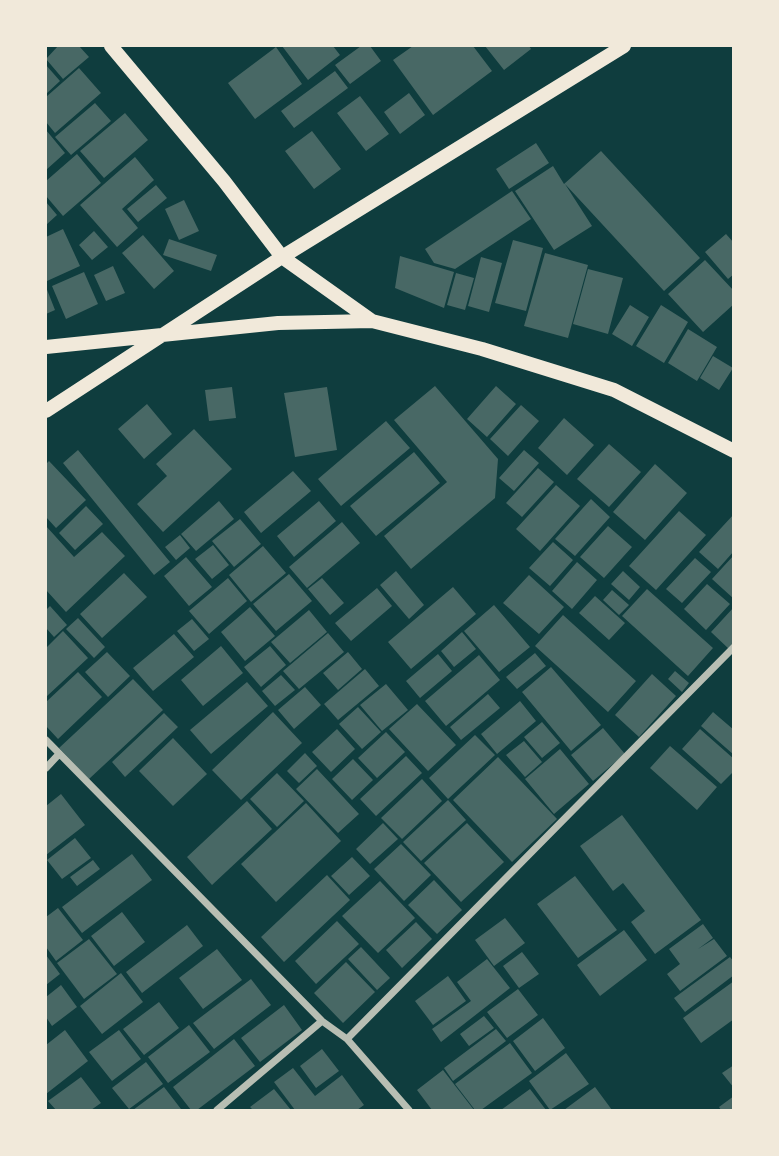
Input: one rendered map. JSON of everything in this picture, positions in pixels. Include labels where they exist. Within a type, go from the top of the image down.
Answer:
[{"type":"main road","points":[[111,46],[224,181],[282,257],[372,321]]},
{"type":"main road","points":[[46,411],[282,257],[624,46]]},
{"type":"main road","points":[[46,347],[167,332],[278,323],[372,321],[482,349],[614,390],[733,450]]},
{"type":"street","points":[[347,1040],[733,647]]},
{"type":"street","points":[[46,740],[322,1021],[347,1040],[409,1111]]},
{"type":"street","points":[[46,768],[59,754]]},
{"type":"street","points":[[218,1111],[322,1021]]},
{"type":"building","points":[[58,46],[79,46],[89,57],[63,79],[46,59]]},
{"type":"building","points":[[282,46],[333,46],[340,55],[308,80]]},
{"type":"building","points":[[361,46],[370,46],[381,61],[350,84],[335,65]]},
{"type":"building","points":[[413,46],[473,46],[492,71],[433,115],[393,60]]},
{"type":"building","points":[[485,46],[529,46],[531,49],[504,70]]},
{"type":"building","points":[[276,47],[302,84],[255,119],[228,83]]},
{"type":"building","points":[[46,65],[60,81],[46,94]]},
{"type":"building","points":[[79,68],[101,93],[55,133],[46,122],[46,97]]},
{"type":"building","points":[[335,71],[348,88],[294,128],[281,111]]},
{"type":"building","points":[[409,93],[425,115],[400,134],[384,112]]},
{"type":"building","points":[[360,96],[389,134],[366,151],[337,113]]},
{"type":"building","points":[[95,103],[111,121],[71,155],[55,137]]},
{"type":"building","points":[[125,113],[148,140],[104,178],[80,151]]},
{"type":"building","points":[[46,130],[65,153],[46,170]]},
{"type":"building","points":[[312,131],[341,169],[314,189],[285,151]]},
{"type":"building","points":[[536,143],[549,163],[509,189],[496,169]]},
{"type":"building","points":[[601,151],[700,258],[664,291],[565,184],[592,226],[554,250],[515,191],[553,166],[564,184]]},
{"type":"building","points":[[77,154],[101,183],[63,216],[46,196],[46,181]]},
{"type":"building","points":[[135,157],[154,180],[122,209],[138,228],[117,247],[80,205]]},
{"type":"building","points":[[156,185],[167,198],[138,222],[127,209]]},
{"type":"building","points":[[512,191],[531,219],[455,269],[434,263],[425,249]]},
{"type":"building","points":[[184,200],[199,231],[179,240],[165,209]]},
{"type":"building","points":[[46,202],[57,215],[46,225]]},
{"type":"building","points":[[63,229],[80,266],[47,281],[46,237]]},
{"type":"building","points":[[94,231],[108,247],[92,260],[79,245]]},
{"type":"building","points":[[726,234],[734,243],[734,274],[728,279],[705,252]]},
{"type":"building","points":[[143,235],[174,271],[154,289],[122,253]]},
{"type":"building","points":[[169,239],[217,255],[211,271],[163,255]]},
{"type":"building","points":[[513,240],[543,248],[526,311],[495,303]]},
{"type":"building","points":[[545,253],[588,265],[568,338],[524,326]]},
{"type":"building","points":[[400,256],[454,272],[444,308],[395,288]]},
{"type":"building","points":[[481,257],[502,263],[489,312],[468,306]]},
{"type":"building","points":[[705,260],[734,291],[734,304],[703,332],[668,294]]},
{"type":"building","points":[[113,266],[125,293],[106,301],[94,275]]},
{"type":"building","points":[[588,269],[623,278],[608,334],[573,324]]},
{"type":"building","points":[[84,272],[98,304],[66,319],[52,286]]},
{"type":"building","points":[[456,273],[474,278],[465,310],[447,305]]},
{"type":"building","points":[[46,287],[55,310],[46,314]]},
{"type":"building","points":[[630,305],[649,317],[632,346],[612,334]]},
{"type":"building","points":[[661,305],[688,322],[664,363],[636,346]]},
{"type":"building","points":[[688,329],[717,347],[697,381],[668,363]]},
{"type":"building","points":[[713,356],[733,368],[719,390],[700,378]]},
{"type":"building","points":[[435,386],[498,459],[495,498],[411,569],[384,536],[447,482],[394,420]]},
{"type":"building","points":[[496,386],[516,404],[487,437],[467,419]]},
{"type":"building","points":[[232,387],[236,418],[209,421],[205,390]]},
{"type":"building","points":[[327,387],[337,450],[295,457],[284,393]]},
{"type":"building","points":[[147,404],[172,434],[144,459],[118,429]]},
{"type":"building","points":[[521,405],[539,421],[508,456],[490,439]]},
{"type":"building","points":[[564,418],[594,445],[567,475],[538,448]]},
{"type":"building","points":[[386,421],[410,448],[341,506],[318,479]]},
{"type":"building","points":[[194,429],[232,469],[163,532],[137,504],[167,476],[156,464]]},
{"type":"building","points":[[609,444],[641,472],[609,507],[577,479]]},
{"type":"building","points":[[78,450],[170,562],[154,575],[63,463]]},
{"type":"building","points":[[524,450],[539,463],[514,491],[499,478]]},
{"type":"building","points":[[414,452],[440,483],[376,536],[350,506]]},
{"type":"building","points":[[49,461],[86,500],[56,528],[46,517],[46,464]]},
{"type":"building","points":[[655,464],[687,493],[645,540],[613,512]]},
{"type":"building","points":[[538,468],[554,482],[522,517],[506,503]]},
{"type":"building","points":[[293,471],[311,491],[261,533],[244,512]]},
{"type":"building","points":[[556,485],[580,506],[540,551],[516,529]]},
{"type":"building","points":[[591,499],[610,517],[575,556],[555,539]]},
{"type":"building","points":[[219,501],[234,519],[196,551],[181,534]]},
{"type":"building","points":[[319,501],[336,521],[294,557],[277,536]]},
{"type":"building","points":[[86,506],[103,524],[75,550],[59,533]]},
{"type":"building","points":[[679,511],[706,535],[656,590],[629,566]]},
{"type":"building","points":[[734,514],[734,551],[718,569],[699,552]]},
{"type":"building","points":[[240,519],[261,544],[234,567],[212,541]]},
{"type":"building","points":[[342,522],[360,543],[307,588],[289,567]]},
{"type":"building","points":[[46,526],[74,557],[102,532],[125,556],[66,612],[46,590]]},
{"type":"building","points":[[608,526],[632,547],[604,578],[580,557]]},
{"type":"building","points":[[180,535],[190,548],[176,560],[165,547]]},
{"type":"building","points":[[553,542],[573,560],[550,586],[529,568]]},
{"type":"building","points":[[213,545],[229,565],[212,579],[195,559]]},
{"type":"building","points":[[263,546],[286,573],[251,602],[229,575]]},
{"type":"building","points":[[734,555],[734,599],[712,579]]},
{"type":"building","points":[[186,557],[212,587],[189,606],[164,576]]},
{"type":"building","points":[[695,558],[711,572],[682,603],[666,589]]},
{"type":"building","points":[[577,562],[597,580],[572,609],[552,591]]},
{"type":"building","points":[[396,571],[424,605],[409,619],[380,585]]},
{"type":"building","points":[[623,571],[640,587],[629,600],[611,584]]},
{"type":"building","points":[[124,573],[147,597],[102,638],[80,614]]},
{"type":"building","points":[[289,574],[312,601],[276,631],[253,604]]},
{"type":"building","points":[[529,575],[564,607],[539,634],[503,603]]},
{"type":"building","points":[[228,578],[247,601],[209,634],[189,611]]},
{"type":"building","points":[[322,578],[344,603],[330,615],[308,589]]},
{"type":"building","points":[[707,584],[730,604],[706,630],[684,609]]},
{"type":"building","points":[[453,587],[476,614],[411,669],[388,642]]},
{"type":"building","points":[[377,588],[392,606],[351,641],[335,623]]},
{"type":"building","points":[[647,589],[713,648],[688,676],[622,616]]},
{"type":"building","points":[[612,590],[629,605],[619,615],[603,600]]},
{"type":"building","points":[[595,596],[625,623],[609,640],[579,613]]},
{"type":"building","points":[[494,605],[530,647],[499,672],[464,631]]},
{"type":"building","points":[[50,606],[67,625],[54,637],[46,628],[46,610]]},
{"type":"building","points":[[250,607],[275,636],[245,661],[221,632]]},
{"type":"building","points":[[734,607],[734,645],[730,650],[711,632]]},
{"type":"building","points":[[309,610],[327,632],[290,663],[271,642]]},
{"type":"building","points":[[563,615],[636,681],[608,712],[535,646]]},
{"type":"building","points":[[78,618],[105,647],[94,658],[66,629]]},
{"type":"building","points":[[192,619],[209,639],[194,651],[177,631]]},
{"type":"building","points":[[63,631],[88,658],[46,697],[46,648]]},
{"type":"building","points":[[462,632],[476,649],[454,667],[441,651]]},
{"type":"building","points":[[328,633],[344,652],[299,689],[283,671]]},
{"type":"building","points":[[174,634],[194,657],[153,691],[133,668]]},
{"type":"building","points":[[221,646],[243,673],[203,706],[181,680]]},
{"type":"building","points":[[270,646],[286,665],[261,687],[244,667]]},
{"type":"building","points":[[107,652],[130,676],[108,697],[85,672]]},
{"type":"building","points":[[348,652],[362,669],[338,690],[323,673]]},
{"type":"building","points":[[535,653],[546,666],[517,689],[506,677]]},
{"type":"building","points":[[438,654],[452,671],[420,698],[406,681]]},
{"type":"building","points":[[479,655],[500,680],[446,726],[425,701]]},
{"type":"building","points":[[551,667],[601,725],[571,751],[522,692]]},
{"type":"building","points":[[365,669],[379,686],[338,720],[324,704]]},
{"type":"building","points":[[675,671],[689,683],[682,692],[668,679]]},
{"type":"building","points":[[78,672],[102,697],[58,739],[46,726],[46,702]]},
{"type":"building","points":[[652,674],[676,696],[639,737],[615,715]]},
{"type":"building","points":[[281,675],[295,690],[275,706],[262,691]]},
{"type":"building","points":[[133,679],[163,710],[89,779],[59,748]]},
{"type":"building","points":[[247,682],[268,706],[211,754],[190,730]]},
{"type":"building","points":[[386,684],[408,710],[382,731],[360,705]]},
{"type":"building","points":[[305,687],[321,705],[294,729],[278,710]]},
{"type":"building","points":[[488,694],[500,708],[461,740],[450,727]]},
{"type":"building","points":[[520,701],[536,721],[497,754],[481,734]]},
{"type":"building","points":[[417,704],[456,745],[428,771],[389,729]]},
{"type":"building","points":[[358,707],[381,732],[362,749],[339,724]]},
{"type":"building","points":[[273,712],[302,743],[241,800],[212,770]]},
{"type":"building","points":[[713,712],[734,730],[734,755],[701,726]]},
{"type":"building","points":[[164,713],[178,727],[125,777],[112,762]]},
{"type":"building","points":[[542,722],[560,743],[542,758],[524,737]]},
{"type":"building","points":[[603,728],[625,754],[593,781],[571,755]]},
{"type":"building","points":[[337,729],[355,749],[331,772],[312,752]]},
{"type":"building","points":[[700,729],[734,759],[734,771],[721,784],[682,749]]},
{"type":"building","points":[[386,732],[405,752],[377,778],[358,758]]},
{"type":"building","points":[[475,735],[495,755],[448,799],[429,778]]},
{"type":"building","points":[[173,738],[207,774],[173,806],[139,771]]},
{"type":"building","points":[[524,741],[542,762],[525,777],[506,755]]},
{"type":"building","points":[[670,746],[717,787],[697,810],[650,768]]},
{"type":"building","points":[[560,749],[589,784],[554,814],[525,779]]},
{"type":"building","points":[[305,753],[317,766],[299,783],[287,771]]},
{"type":"building","points":[[406,756],[422,773],[376,816],[360,799]]},
{"type":"building","points":[[498,757],[557,819],[512,862],[453,800]]},
{"type":"building","points":[[353,759],[373,780],[352,800],[332,779]]},
{"type":"building","points":[[317,769],[359,814],[338,833],[296,789]]},
{"type":"building","points":[[277,773],[304,801],[277,827],[250,799]]},
{"type":"building","points":[[422,779],[442,801],[402,839],[381,818]]},
{"type":"building","points":[[61,794],[85,825],[46,855],[46,806]]},
{"type":"building","points":[[448,800],[466,820],[421,861],[403,842]]},
{"type":"building","points":[[247,801],[272,829],[212,885],[187,857]]},
{"type":"building","points":[[306,803],[341,841],[276,902],[241,864]]},
{"type":"building","points":[[622,815],[701,920],[655,954],[631,922],[645,911],[623,883],[613,891],[580,846]]},
{"type":"building","points":[[383,823],[398,839],[370,864],[356,849]]},
{"type":"building","points":[[467,823],[504,862],[461,902],[424,863]]},
{"type":"building","points":[[75,838],[91,858],[62,879],[47,860]]},
{"type":"building","points":[[401,844],[431,875],[404,901],[374,869]]},
{"type":"building","points":[[132,854],[152,880],[82,933],[62,907]]},
{"type":"building","points":[[352,857],[370,876],[349,895],[331,876]]},
{"type":"building","points":[[93,860],[100,869],[77,886],[70,877]]},
{"type":"building","points":[[327,875],[350,900],[284,962],[261,937]]},
{"type":"building","points":[[575,876],[617,930],[578,958],[537,904]]},
{"type":"building","points":[[434,880],[462,910],[437,934],[408,905]]},
{"type":"building","points":[[380,881],[415,918],[378,953],[342,916]]},
{"type":"building","points":[[58,908],[83,940],[56,961],[46,947],[46,917]]},
{"type":"building","points":[[122,912],[145,942],[114,966],[91,936]]},
{"type":"building","points":[[505,918],[525,943],[494,966],[475,940]]},
{"type":"building","points":[[337,921],[359,944],[316,984],[295,961]]},
{"type":"building","points":[[416,922],[432,939],[402,968],[386,950]]},
{"type":"building","points":[[703,924],[713,938],[698,949],[714,939],[727,956],[680,991],[667,974],[680,964],[669,949]]},
{"type":"building","points":[[187,925],[203,946],[142,993],[126,972]]},
{"type":"building","points":[[624,930],[647,960],[600,996],[577,965]]},
{"type":"building","points":[[89,939],[117,974],[84,999],[57,963]]},
{"type":"building","points":[[361,947],[390,978],[377,990],[348,959]]},
{"type":"building","points":[[217,949],[242,980],[203,1009],[179,978]]},
{"type":"building","points":[[522,952],[539,974],[519,988],[503,966]]},
{"type":"building","points":[[46,955],[60,974],[46,985]]},
{"type":"building","points":[[730,957],[734,962],[734,975],[685,1012],[674,998]]},
{"type":"building","points":[[487,959],[510,988],[441,1042],[432,1029],[471,1001],[457,982]]},
{"type":"building","points":[[346,962],[375,992],[343,1023],[314,993]]},
{"type":"building","points":[[121,973],[143,1002],[102,1034],[80,1006]]},
{"type":"building","points":[[448,976],[466,1001],[433,1025],[415,1001]]},
{"type":"building","points":[[251,979],[271,1005],[214,1049],[193,1023]]},
{"type":"building","points":[[734,981],[734,1019],[701,1043],[683,1018]]},
{"type":"building","points":[[61,985],[77,1007],[52,1026],[46,1017],[46,997]]},
{"type":"building","points":[[518,989],[538,1015],[507,1038],[487,1012]]},
{"type":"building","points":[[159,1002],[179,1028],[144,1055],[123,1029]]},
{"type":"building","points":[[284,1005],[302,1030],[260,1062],[241,1038]]},
{"type":"building","points":[[484,1016],[494,1028],[469,1046],[460,1034]]},
{"type":"building","points":[[543,1018],[565,1048],[535,1071],[513,1041]]},
{"type":"building","points":[[189,1025],[210,1052],[168,1083],[148,1057]]},
{"type":"building","points":[[496,1029],[506,1041],[453,1081],[444,1068]]},
{"type":"building","points":[[65,1030],[88,1061],[46,1094],[46,1045]]},
{"type":"building","points":[[119,1030],[141,1059],[112,1081],[89,1052]]},
{"type":"building","points":[[234,1039],[255,1066],[197,1110],[191,1110],[173,1087]]},
{"type":"building","points":[[510,1043],[532,1073],[481,1110],[475,1110],[455,1084]]},
{"type":"building","points":[[322,1049],[339,1071],[316,1088],[300,1066]]},
{"type":"building","points":[[566,1053],[589,1084],[550,1110],[529,1081]]},
{"type":"building","points":[[146,1062],[163,1084],[129,1109],[112,1088]]},
{"type":"building","points":[[734,1065],[734,1088],[722,1073]]},
{"type":"building","points":[[293,1068],[315,1096],[342,1075],[364,1105],[357,1110],[295,1110],[274,1082]]},
{"type":"building","points":[[443,1070],[474,1110],[432,1110],[417,1090]]},
{"type":"building","points":[[81,1077],[101,1103],[91,1110],[56,1110],[48,1101]]},
{"type":"building","points":[[164,1087],[181,1109],[133,1110]]},
{"type":"building","points":[[595,1087],[612,1110],[564,1110]]},
{"type":"building","points":[[274,1089],[291,1110],[253,1110],[250,1107]]},
{"type":"building","points":[[530,1089],[546,1110],[501,1110]]},
{"type":"building","points":[[734,1096],[734,1110],[721,1110],[719,1107]]}]
